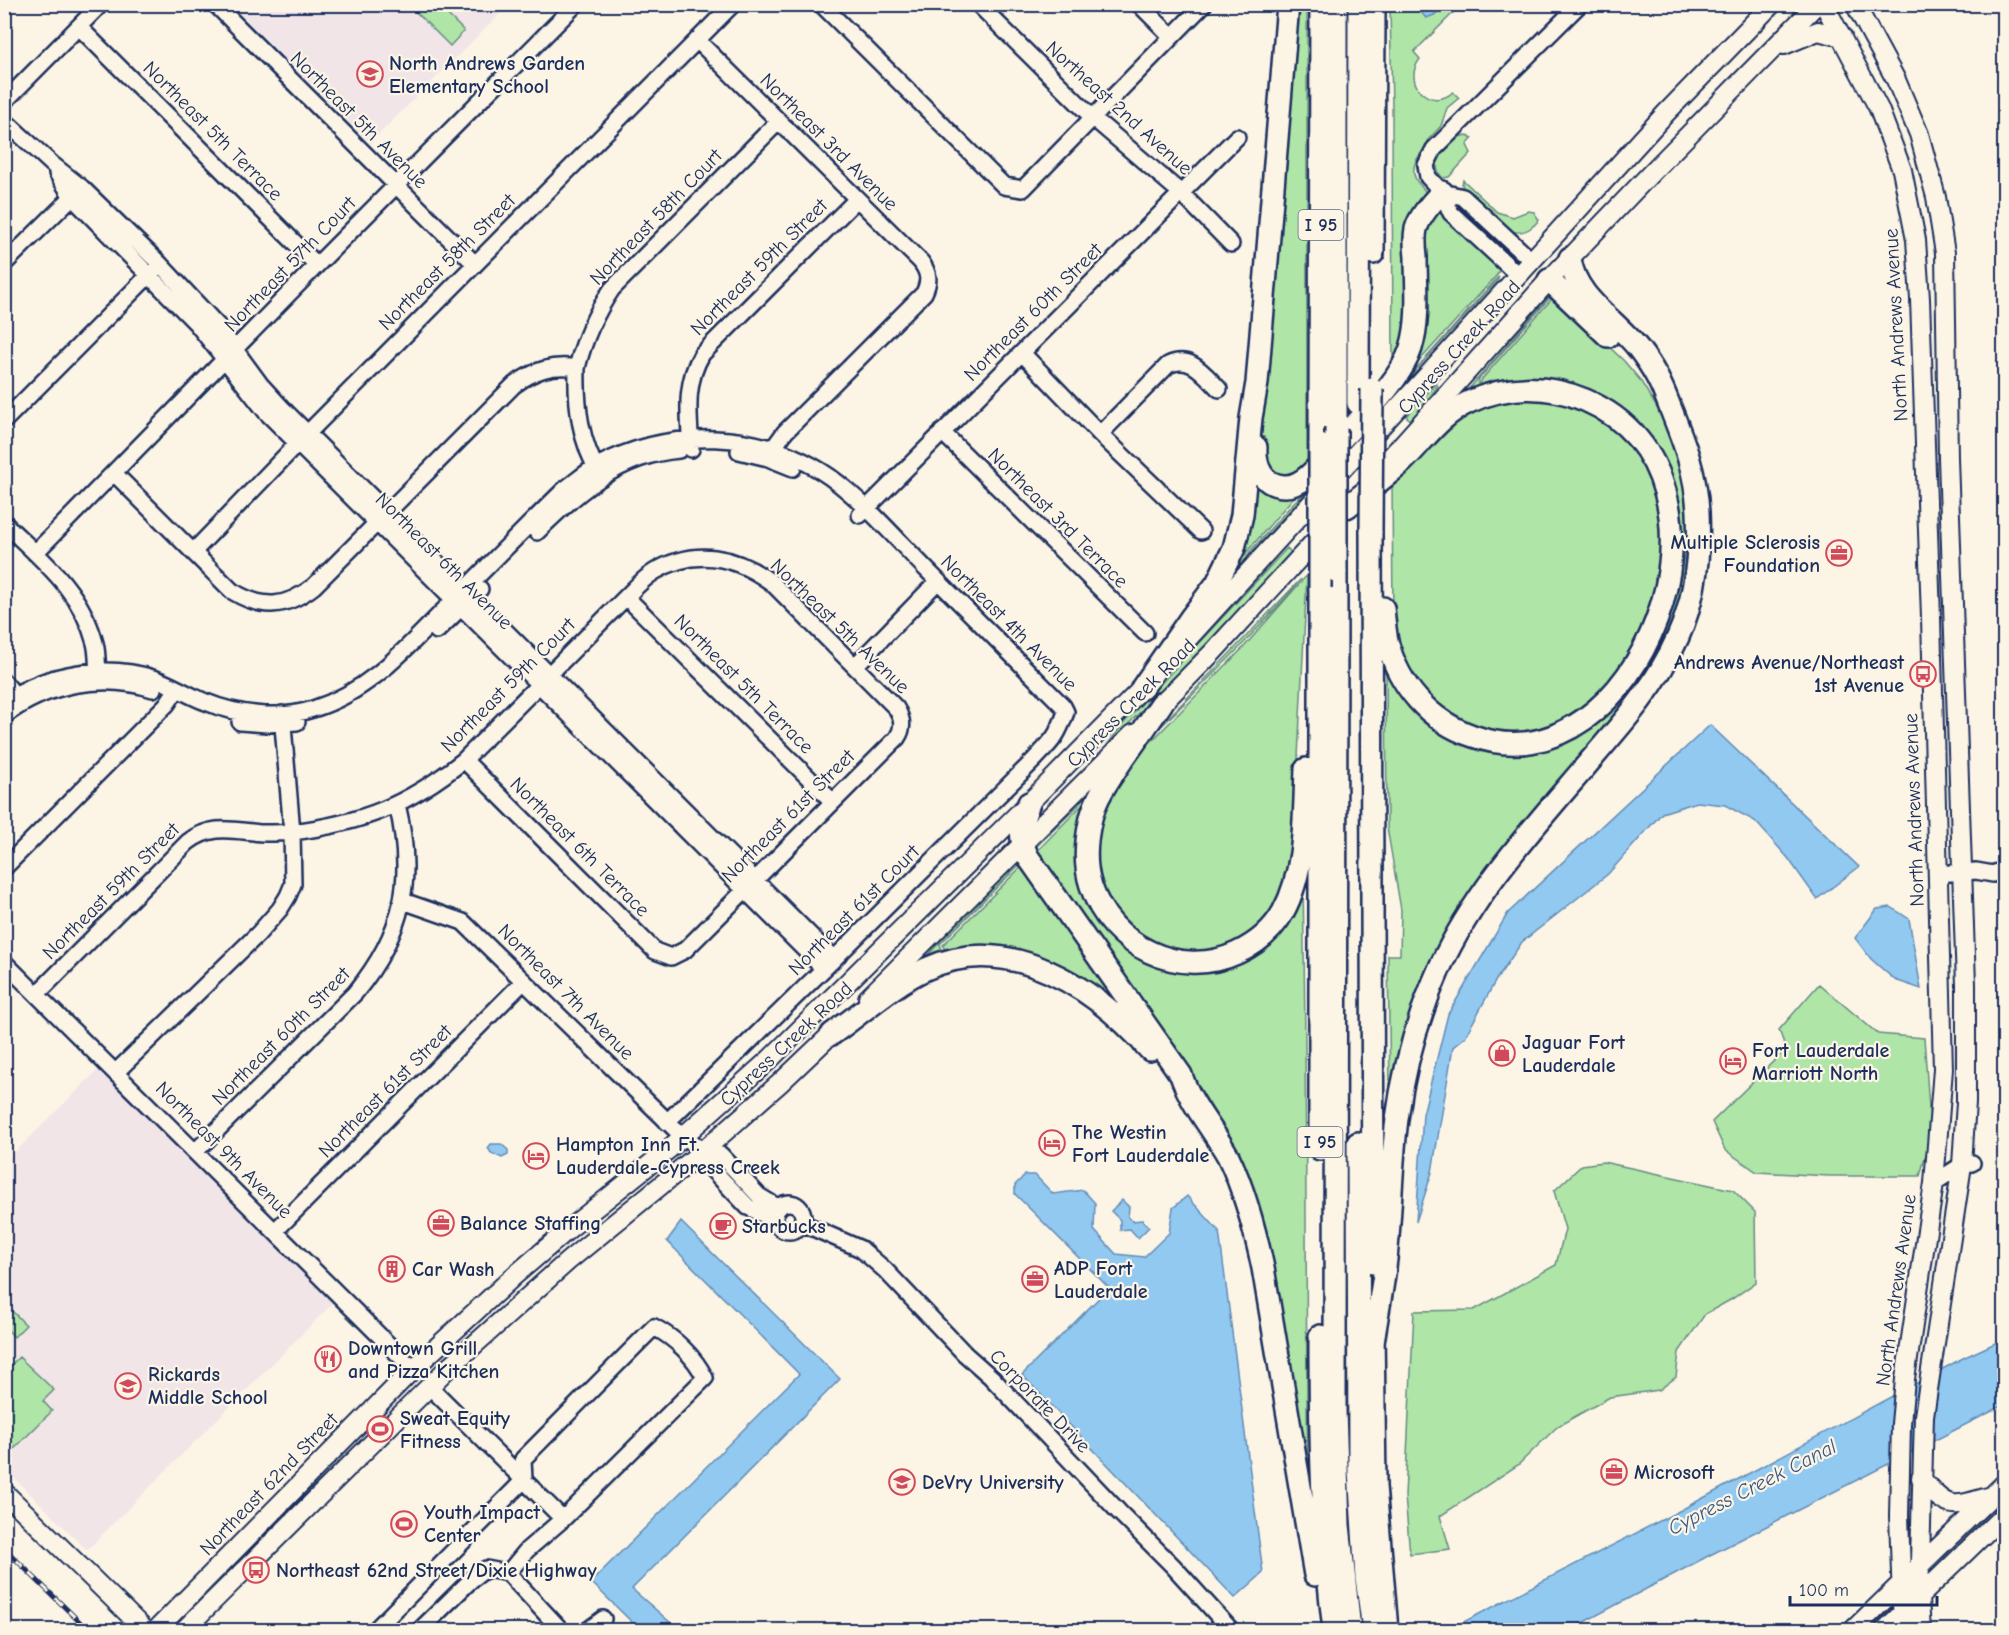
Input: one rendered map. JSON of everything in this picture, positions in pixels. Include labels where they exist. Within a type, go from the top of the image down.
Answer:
[{"type":"highway","points":[[1142,688],[1217,583],[1234,548],[1242,515],[1251,418],[1257,383],[1288,4]]},
{"type":"highway","name":"I 95","points":[[1321,4],[1320,1451],[1326,1561],[1334,1630]]},
{"type":"highway","points":[[1336,4],[1335,1412],[1339,1525],[1350,1630]]},
{"type":"highway","points":[[1359,4],[1365,538],[1357,1398],[1360,1506],[1373,1630]]},
{"type":"highway","points":[[1365,396],[1374,4]]},
{"type":"highway","points":[[1257,383],[1257,465],[1271,483],[1282,486],[1292,485],[1302,481],[1317,466],[1404,365],[1415,331],[1416,228],[1424,213],[1442,192]]},
{"type":"highway","points":[[1373,1343],[1386,1259],[1395,1138],[1402,1083],[1415,1032],[1433,984],[1456,935],[1486,887],[1641,700],[1663,667],[1685,619],[1696,565],[1698,512],[1690,459],[1661,381],[1625,333],[1577,284],[1572,275],[1570,258]]},
{"type":"highway","points":[[1543,286],[1627,353],[1671,409]]},
{"type":"highway","points":[[1347,507],[1400,464],[1437,423],[1459,408],[1502,391],[1520,388],[1541,389],[1567,394],[1591,403],[1619,420],[1635,435],[1656,464],[1663,481],[1670,510],[1672,538],[1668,573],[1656,620],[1636,661],[1619,686],[1600,708],[1580,723],[1557,735],[1517,743],[1490,741],[1454,729],[1424,707],[1403,681],[1387,641],[1365,538]]},
{"type":"highway","points":[[1365,538],[1375,1495],[1387,1630]]},
{"type":"highway","points":[[1162,703],[1098,797],[1089,827],[1088,869],[1091,885],[1101,908],[1114,927],[1130,941],[1149,952],[1171,960],[1207,962],[1232,955],[1263,937],[1278,920],[1294,887],[1303,834],[1308,733],[1320,653]]},
{"type":"highway","points":[[1029,803],[1021,829],[1022,844],[1034,865],[1181,1076],[1186,1091]]},
{"type":"highway","points":[[832,1034],[898,986],[927,969],[969,958],[1006,959],[1029,964],[1052,973],[1093,997],[1132,1031],[1174,1081],[1186,1091],[1209,1124],[1227,1156],[1253,1224],[1264,1276],[1322,1618],[1326,1630]]},
{"type":"main road","name":"Cypress Creek Road","points":[[413,1369],[554,1242],[684,1136],[770,1059],[1029,803],[1240,584],[1666,113],[1772,4]]},
{"type":"main road","name":"Cypress Creek Road","points":[[429,1386],[568,1261],[703,1151],[832,1034],[1213,652],[1347,507],[1543,286],[1817,4]]},
{"type":"main road","name":"North Andrews Avenue","points":[[1824,4],[1879,109],[1893,142],[1905,181],[1916,240],[1931,618],[1943,1069],[1934,1183],[1905,1379],[1899,1467],[1903,1622]]},
{"type":"main road","points":[[1855,4],[1896,80],[1919,134],[1936,197],[1945,253],[1948,458],[1967,1038],[1967,1164],[1924,1416],[1919,1598],[1921,1630]]},
{"type":"main road","points":[[1774,49],[1818,32],[1842,37]]},
{"type":"main road","points":[[1532,261],[1543,286]]},
{"type":"main road","points":[[1518,275],[1543,286]]},
{"type":"main road","points":[[184,1630],[429,1386],[428,1373],[451,1334]]},
{"type":"main road","points":[[403,1412],[417,1380],[417,1374],[413,1369]]},
{"type":"main road","name":"Northeast 62nd Street","points":[[148,1630],[300,1484],[413,1369]]},
{"type":"main road","points":[[1921,1478],[1935,1496],[1950,1504],[1962,1504],[1998,1490]]},
{"type":"main road","points":[[1853,1630],[1998,1490]]},
{"type":"main road","points":[[4,1492],[148,1630]]},
{"type":"main road","points":[[1886,1630],[1903,1622],[1919,1598],[2004,1515]]},
{"type":"street","points":[[4,102],[101,4]]},
{"type":"street","name":"Northeast 5th Avenue","points":[[215,4],[475,264]]},
{"type":"street","name":"Northeast 57th Court","points":[[35,553],[316,265],[576,4]]},
{"type":"street","name":"Northeast 58th Street","points":[[193,552],[733,4]]},
{"type":"street","points":[[821,4],[1004,186],[1023,189],[1204,4]]},
{"type":"street","name":"Northeast 2nd Avenue","points":[[978,4],[1092,117],[1181,193],[1231,244]]},
{"type":"street","points":[[1139,4],[1172,37]]},
{"type":"street","points":[[1518,275],[1451,213],[1442,192],[1427,174],[1426,165],[1431,153],[1580,4]]},
{"type":"street","name":"Northeast 5th Terrace","points":[[79,27],[316,265]]},
{"type":"street","name":"Northeast 3rd Avenue","points":[[697,40],[921,262],[928,276],[928,284],[924,293],[785,432],[770,452]]},
{"type":"street","name":"Northeast 6th Avenue","points":[[4,120],[82,188],[155,269]]},
{"type":"street","name":"Northeast 58th Court","points":[[577,368],[586,335],[598,310],[612,289],[779,121]]},
{"type":"street","name":"Northeast 60th Street","points":[[862,512],[1237,137]]},
{"type":"street","name":"Northeast 6th Avenue","points":[[53,165],[72,197],[217,325],[230,354],[260,384],[302,439],[829,964]]},
{"type":"street","points":[[1442,192],[1463,197],[1532,261]]},
{"type":"street","points":[[4,264],[72,197]]},
{"type":"street","name":"Northeast 59th Street","points":[[691,444],[690,383],[694,368],[702,354],[857,199]]},
{"type":"street","points":[[4,421],[155,269]]},
{"type":"street","points":[[1022,353],[1100,434],[1201,531]]},
{"type":"street","points":[[1100,434],[1168,365],[1181,361],[1194,365],[1219,389]]},
{"type":"street","points":[[114,473],[232,591],[262,605],[290,602],[315,586],[514,385],[539,370],[567,366],[577,368],[576,393],[579,423],[598,472]]},
{"type":"street","name":"Northeast 3rd Terrace","points":[[942,432],[1145,633]]},
{"type":"street","name":"Northeast 4th Avenue","points":[[691,444],[730,440],[770,452],[830,477],[1063,722]]},
{"type":"street","points":[[4,716],[14,700],[47,682],[127,672],[159,680],[175,693],[228,709],[283,719],[318,718],[338,711],[387,680],[564,490],[598,472],[623,454],[650,445],[691,444]]},
{"type":"street","points":[[4,523],[67,586],[78,601],[95,644],[98,676]]},
{"type":"street","name":"Northeast 59th Court","points":[[292,832],[333,827],[370,816],[397,804],[444,776],[464,760],[652,573],[669,564],[707,557],[741,564]]},
{"type":"street","name":"Northeast 5th Avenue","points":[[741,564],[772,583],[896,708],[901,716],[902,724]]},
{"type":"street","points":[[855,666],[934,584]]},
{"type":"street","name":"Northeast 5th Terrace","points":[[626,597],[832,801]]},
{"type":"street","points":[[4,682],[14,700]]},
{"type":"street","points":[[4,868],[175,693]]},
{"type":"street","points":[[116,1072],[258,934],[288,896],[292,884],[292,832],[283,719]]},
{"type":"street","name":"Northeast 61st Court","points":[[667,1122],[1056,737],[1063,722]]},
{"type":"street","name":"Northeast 61st Street","points":[[671,957],[685,950],[897,738],[902,724]]},
{"type":"street","name":"Northeast 6th Terrace","points":[[464,760],[655,951],[671,957]]},
{"type":"street","name":"Northeast 60th Street","points":[[196,1151],[355,993],[370,975],[385,949],[403,901],[407,865],[397,804]]},
{"type":"street","name":"Northeast 59th Street","points":[[37,994],[198,834],[223,829],[264,833],[292,832]]},
{"type":"street","points":[[1938,874],[1976,871],[1993,874],[2004,869]]},
{"type":"street","name":"Northeast 7th Avenue","points":[[403,901],[463,922],[684,1136]]},
{"type":"street","name":"Northeast 9th Avenue","points":[[4,962],[413,1369]]},
{"type":"street","name":"Northeast 61st Street","points":[[275,1231],[524,981]]},
{"type":"street","points":[[684,1136],[703,1151],[721,1155],[777,1214],[780,1228],[788,1231],[796,1229],[802,1223],[803,1214],[795,1204],[786,1203],[777,1214]]},
{"type":"street","points":[[1934,1183],[1967,1164]]},
{"type":"street","name":"Corporate Drive","points":[[802,1223],[861,1249],[885,1270],[1195,1588],[1231,1630]]},
{"type":"street","points":[[508,1573],[527,1550],[563,1519],[705,1378],[699,1366],[668,1334],[654,1327],[522,1459],[524,1480]]},
{"type":"street","points":[[429,1386],[563,1519]]},
{"type":"street","points":[[375,1630],[524,1480]]},
{"type":"street","points":[[420,1630],[471,1580],[486,1569],[508,1573],[561,1630]]},
{"type":"street","points":[[588,1630],[603,1619]]},
{"type":"shaded area","name":"North Andrews Garden Elementary School","points":[[231,5],[509,5],[370,143]]},
{"type":"shaded area","name":"Rickards Middle School","points":[[99,1069],[333,1303],[87,1550],[5,1469],[4,1163]]},
{"type":"green space","points":[[409,5],[438,5],[464,31],[450,46]]},
{"type":"green space","points":[[1293,5],[1307,5],[1307,467],[1300,475],[1274,477],[1260,454],[1279,238]]},
{"type":"green space","points":[[1390,5],[1415,5],[1418,10],[1434,15],[1445,5],[1461,5],[1414,52],[1420,59],[1415,68],[1414,77],[1421,92],[1436,99],[1453,92],[1459,98],[1447,108],[1441,126],[1428,140],[1430,143],[1415,163],[1416,179],[1429,196],[1408,335],[1393,370],[1392,109]]},
{"type":"green space","points":[[1467,135],[1473,138],[1467,145],[1471,153],[1449,177],[1443,178],[1437,168],[1443,150],[1452,141]]},
{"type":"green space","points":[[1463,180],[1497,212],[1513,217],[1528,211],[1534,212],[1539,220],[1524,231],[1516,232],[1506,229],[1464,191]]},
{"type":"green space","points":[[1459,203],[1512,252],[1511,254],[1507,255],[1456,209],[1456,204]]},
{"type":"green space","points":[[1438,209],[1500,268],[1497,275],[1413,368],[1422,233]]},
{"type":"green space","points":[[1499,276],[1497,281],[1402,385]]},
{"type":"green space","points":[[1552,293],[1479,379],[1478,385],[1481,393],[1461,398]]},
{"type":"green space","points":[[1555,295],[1624,361],[1640,380],[1667,424],[1685,471],[1690,556],[1678,618],[1649,676],[1492,868],[1393,1093],[1390,1093],[1388,955],[1400,955],[1401,910],[1387,827],[1386,665],[1412,703],[1531,747],[1626,685],[1676,520],[1607,405],[1483,391],[1480,384],[1482,379]]},
{"type":"green space","points":[[1436,384],[1438,386],[1411,421],[1406,416]]},
{"type":"green space","points":[[1533,394],[1601,414],[1653,470],[1666,549],[1641,641],[1595,704],[1542,733],[1484,733],[1447,715],[1414,681],[1396,643],[1393,618],[1392,482],[1452,421],[1487,404]]},
{"type":"green space","points":[[1252,478],[1305,490],[1292,499],[1241,556]]},
{"type":"green space","points":[[1306,492],[1228,579],[1238,560],[1247,555],[1295,501]]},
{"type":"green space","points":[[1287,548],[1292,553],[1189,664],[1107,745],[1124,723]]},
{"type":"green space","points":[[1307,575],[1294,838],[1289,873],[1278,903],[1264,926],[1211,956],[1148,946],[1108,909],[1092,852],[1102,812],[1129,764],[1243,648]]},
{"type":"green space","points":[[1301,579],[1241,646],[1127,761]]},
{"type":"green space","points":[[1097,784],[1090,806],[1080,804],[1033,850],[1032,849]]},
{"type":"green space","points":[[1080,807],[1089,809],[1083,841],[1123,942],[1221,963],[1303,885],[1308,1483],[1242,1169],[1218,1118],[1202,1092],[1035,853]]},
{"type":"green space","points":[[1021,860],[1022,862],[940,944],[944,958],[921,963],[945,936]]},
{"type":"green space","points":[[1024,864],[1147,1037],[1084,984],[946,956],[943,945]]},
{"type":"green space","points":[[1819,984],[1878,1034],[1924,1038],[1931,1135],[1920,1176],[1829,1176],[1757,1172],[1725,1150],[1712,1122],[1786,1049],[1779,1030]]},
{"type":"green space","points":[[1603,1162],[1733,1190],[1755,1212],[1756,1282],[1705,1314],[1679,1352],[1676,1377],[1659,1390],[1610,1397],[1558,1426],[1518,1465],[1440,1516],[1450,1549],[1410,1554],[1405,1496],[1414,1311],[1474,1310],[1556,1265],[1565,1229],[1554,1191],[1582,1165]]},
{"type":"green space","points":[[4,1303],[26,1325],[14,1337],[5,1327]]},
{"type":"green space","points":[[19,1357],[54,1390],[43,1401],[52,1411],[8,1455],[4,1452],[5,1371]]},
{"type":"water","points":[[1415,5],[1445,5],[1434,15],[1426,18]]},
{"type":"water","points":[[1710,725],[1859,867],[1817,899],[1788,858],[1755,821],[1725,805],[1697,802],[1662,813],[1608,874],[1522,942],[1496,980],[1465,1037],[1453,1047],[1432,1172],[1416,1222],[1423,1114],[1448,1014],[1508,913]]},
{"type":"water","points":[[1891,907],[1909,919],[1921,989],[1895,980],[1871,959],[1855,938],[1877,909]]},
{"type":"water","points":[[491,1144],[501,1144],[508,1150],[508,1155],[502,1158],[491,1153],[488,1148]]},
{"type":"water","points":[[1025,1175],[1035,1175],[1053,1194],[1083,1190],[1095,1203],[1094,1230],[1116,1254],[1144,1257],[1169,1233],[1173,1208],[1187,1196],[1219,1231],[1263,1573],[1235,1598],[1022,1375],[1109,1288],[1015,1194],[1015,1185]]},
{"type":"water","points":[[1122,1200],[1129,1207],[1128,1217],[1132,1221],[1142,1220],[1149,1227],[1138,1238],[1130,1229],[1120,1230],[1120,1220],[1111,1211]]},
{"type":"water","points":[[681,1222],[840,1379],[632,1589],[679,1630],[640,1630],[591,1582],[799,1374],[667,1241]]},
{"type":"water","name":"Cypress Creek Canal","points":[[2004,1339],[2004,1405],[1710,1555],[1569,1630],[1448,1630],[1681,1510],[1963,1358]]},
{"type":"railway","points":[[4,1548],[88,1630]]},
{"type":"place","name":"North Andrews Garden Elementary School","points":[[370,74]]},
{"type":"place","name":"Multiple Sclerosis Foundation","points":[[1839,553]]},
{"type":"place","name":"Andrews Avenue/Northeast 1st Avenue","points":[[1923,674]]},
{"type":"place","name":"Jaguar Fort Lauderdale","points":[[1502,1053]]},
{"type":"place","name":"Fort Lauderdale Marriott North","points":[[1733,1061]]},
{"type":"place","name":"The Westin Fort Lauderdale","points":[[1052,1143]]},
{"type":"place","name":"Hampton Inn Ft. Lauderdale-Cypress Creek","points":[[536,1156]]},
{"type":"place","name":"Balance Staffing","points":[[441,1223]]},
{"type":"place","name":"Starbucks","points":[[723,1226]]},
{"type":"place","name":"Car Wash","points":[[392,1269]]},
{"type":"place","name":"ADP Fort Lauderdale","points":[[1035,1279]]},
{"type":"place","name":"Downtown Grill and Pizza Kitchen","points":[[328,1359]]},
{"type":"place","name":"Rickards Middle School","points":[[128,1386]]},
{"type":"place","name":"Sweat Equity Fitness","points":[[380,1429]]},
{"type":"place","name":"Microsoft","points":[[1614,1472]]},
{"type":"place","name":"DeVry University","points":[[902,1482]]},
{"type":"place","name":"Youth Impact Center","points":[[404,1524]]},
{"type":"place","name":"Northeast 62nd Street/Dixie Highway","points":[[256,1570]]}]
